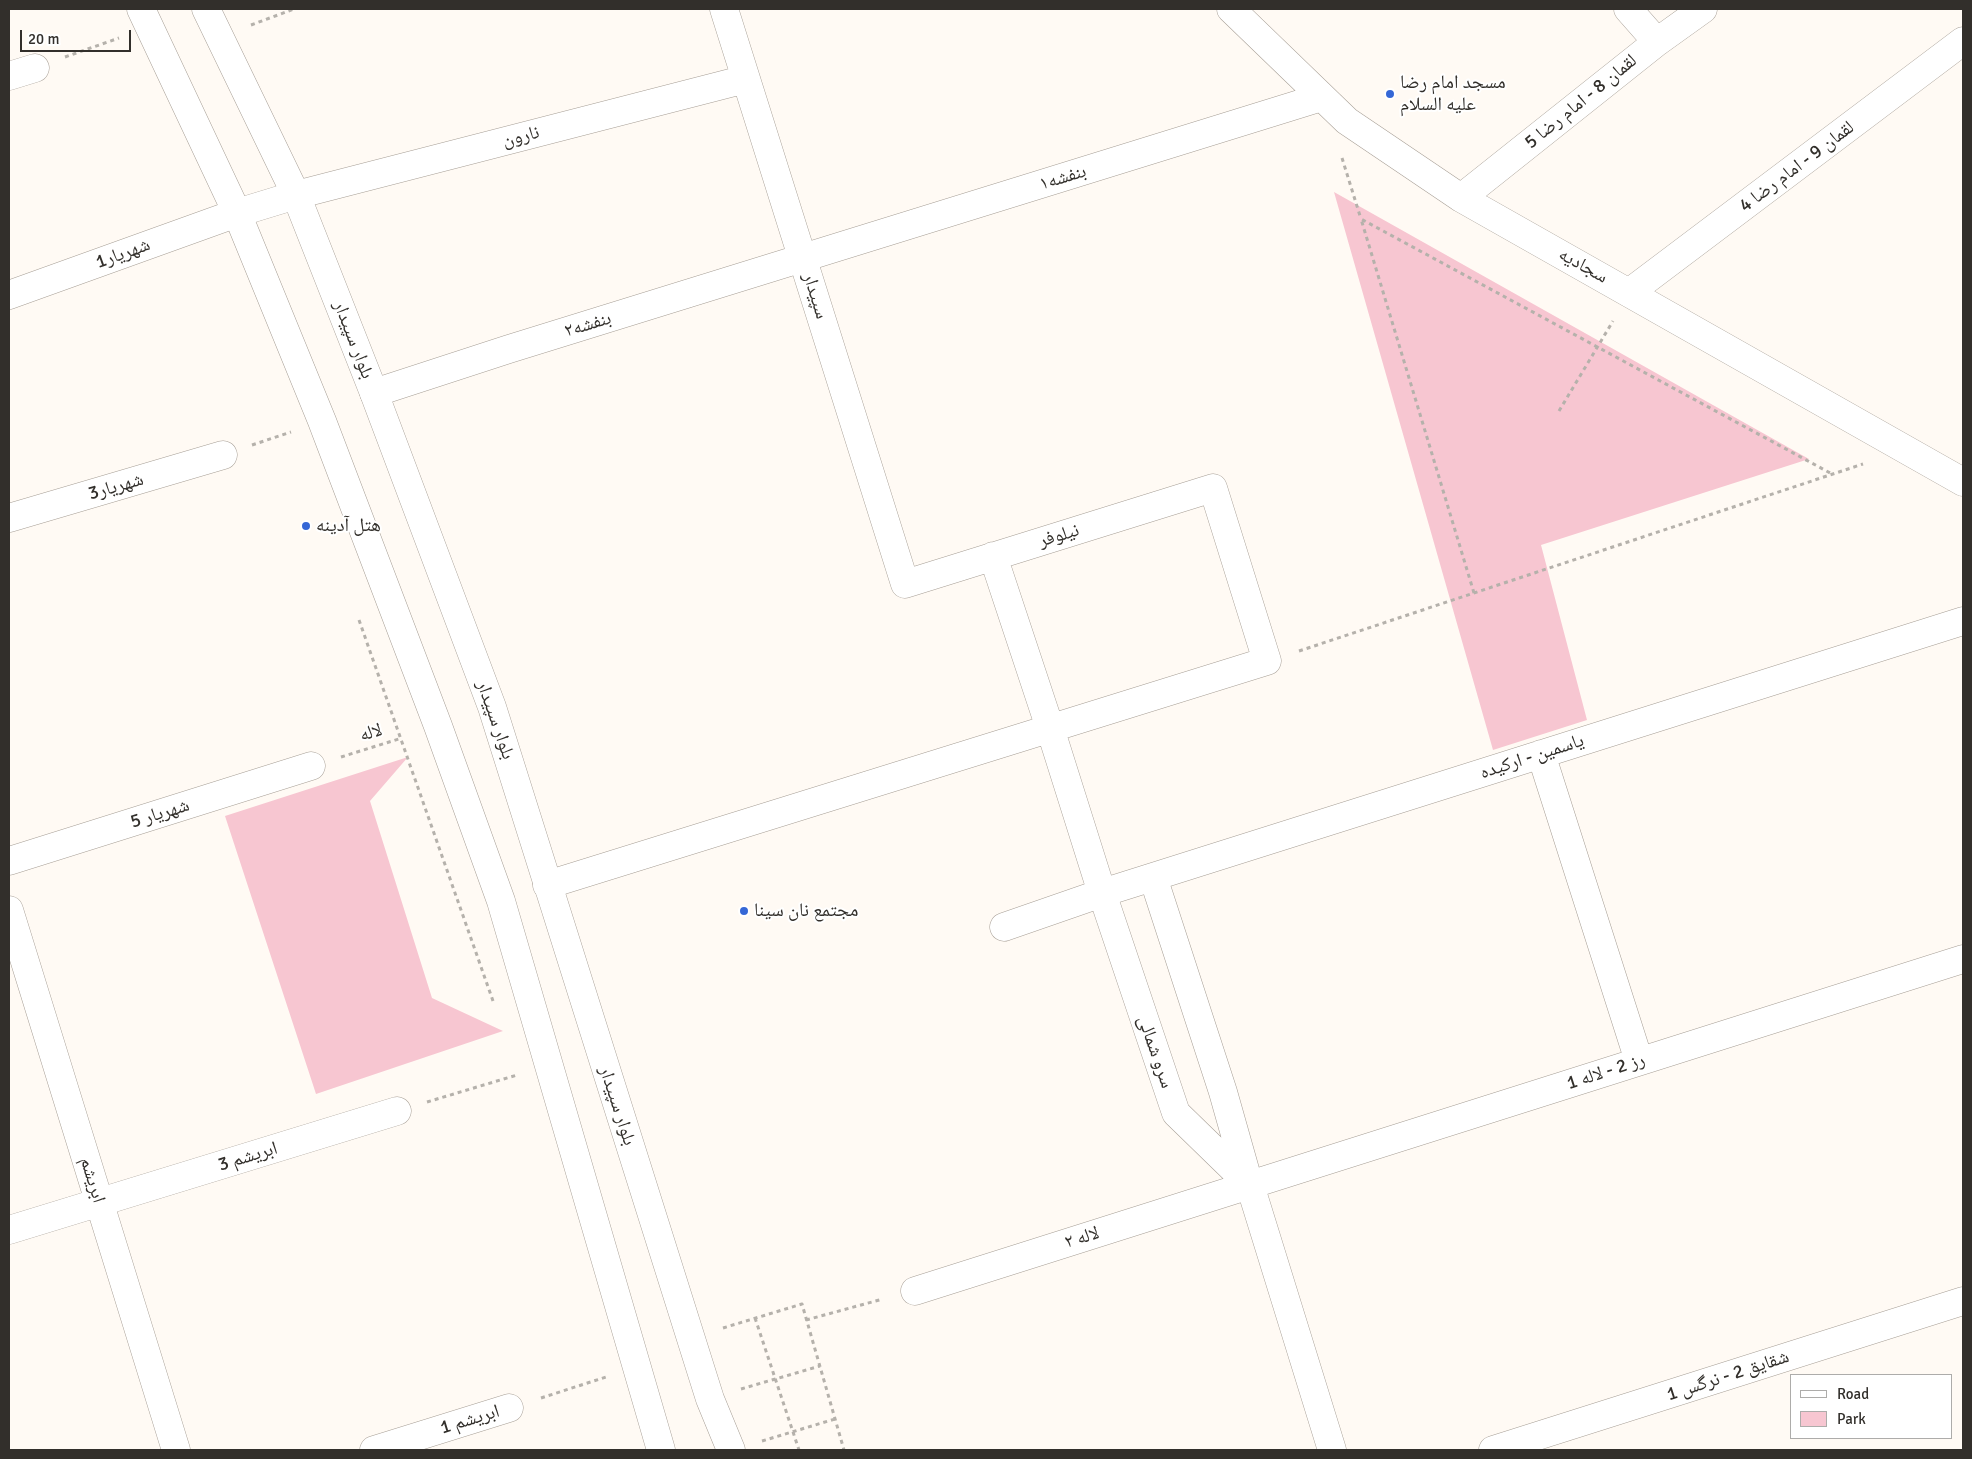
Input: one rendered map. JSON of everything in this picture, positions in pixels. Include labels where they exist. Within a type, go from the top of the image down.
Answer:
[{"type":"street","name":"بلوار سپیدار","points":[[206,9],[296,195],[374,393],[492,707],[690,1339],[710,1399],[731,1450]]},
{"type":"street","name":"سپیدار","points":[[724,9],[804,258],[904,584]]},
{"type":"street","name":"سجادیه","points":[[1232,9],[1347,121],[1461,198],[1906,450],[1959,476]]},
{"type":"street","points":[[1628,9],[1657,42]]},
{"type":"street","name":"لقمان 8 - امام رضا 5","points":[[1461,198],[1657,42],[1703,9]]},
{"type":"street","points":[[145,18],[237,213],[322,421],[438,726],[501,901],[661,1450]]},
{"type":"street","name":"لقمان 9 - امام رضا 4","points":[[1630,292],[1963,41]]},
{"type":"street","points":[[9,76],[35,68]]},
{"type":"street","name":"نارون","points":[[237,213],[296,195],[746,79]]},
{"type":"street","name":"بنفشه۱","points":[[804,258],[1322,97]]},
{"type":"street","name":"شهریار1","points":[[9,295],[237,213]]},
{"type":"street","name":"بنفشه۲","points":[[374,393],[509,349],[804,258]]},
{"type":"street","name":"شهریار3","points":[[9,518],[223,455]]},
{"type":"street","name":"نیلوفر","points":[[904,584],[1213,488],[1267,661]]},
{"type":"street","name":"سرو شمالی","points":[[993,556],[1102,893],[1176,1113],[1250,1185]]},
{"type":"street","name":"یاسمین - ارکیده","points":[[1004,926],[1102,893],[1963,621]]},
{"type":"street","points":[[547,885],[1267,661]]},
{"type":"street","points":[[1541,754],[1639,1061]]},
{"type":"street","name":"شهریار 5","points":[[9,861],[311,766]]},
{"type":"street","name":"سرو شمالی","points":[[1153,877],[1223,1092],[1332,1450]]},
{"type":"street","name":"ابریشم","points":[[9,910],[176,1450]]},
{"type":"street","name":"رز 2 - لاله 1","points":[[1250,1185],[1963,959]]},
{"type":"street","name":"ابریشم 3","points":[[9,1230],[397,1111]]},
{"type":"street","name":"لاله ۲","points":[[915,1291],[1250,1185]]},
{"type":"street","name":"شقایق 2 - نرگس 1","points":[[1493,1450],[1963,1301]]},
{"type":"street","name":"ابریشم 1","points":[[374,1450],[509,1408]]},
{"type":"path","points":[[220,37],[294,9]]},
{"type":"path","points":[[35,68],[145,18]]},
{"type":"path","points":[[1474,593],[1361,219],[1832,474]]},
{"type":"path","points":[[1559,410],[1630,292]]},
{"type":"path","points":[[223,455],[322,421]]},
{"type":"path","points":[[1267,661],[1906,450]]},
{"type":"path","points":[[358,616],[494,1004]]},
{"type":"path","name":"لاله","points":[[311,766],[438,726]]},
{"type":"path","points":[[397,1111],[549,1065]]},
{"type":"path","points":[[514,1066],[519,1084]]},
{"type":"path","points":[[806,1320],[915,1291]]},
{"type":"path","points":[[690,1339],[802,1304],[844,1450]]},
{"type":"path","points":[[755,1318],[799,1450]]},
{"type":"path","points":[[710,1399],[820,1366]]},
{"type":"path","points":[[509,1408],[637,1368]]},
{"type":"path","points":[[731,1450],[835,1419]]},
{"type":"green space","points":[[1334,192],[1809,459],[1541,545],[1587,720],[1493,750]]},
{"type":"green space","points":[[408,757],[370,801],[432,998],[503,1031],[316,1094],[225,816]]},
{"type":"place","name":"مسجد امام رضا علیه السلام","points":[[1390,94]]},
{"type":"place","name":"هتل آدینه","points":[[306,526]]},
{"type":"place","name":"مجتمع نان سینا","points":[[744,911]]}]
